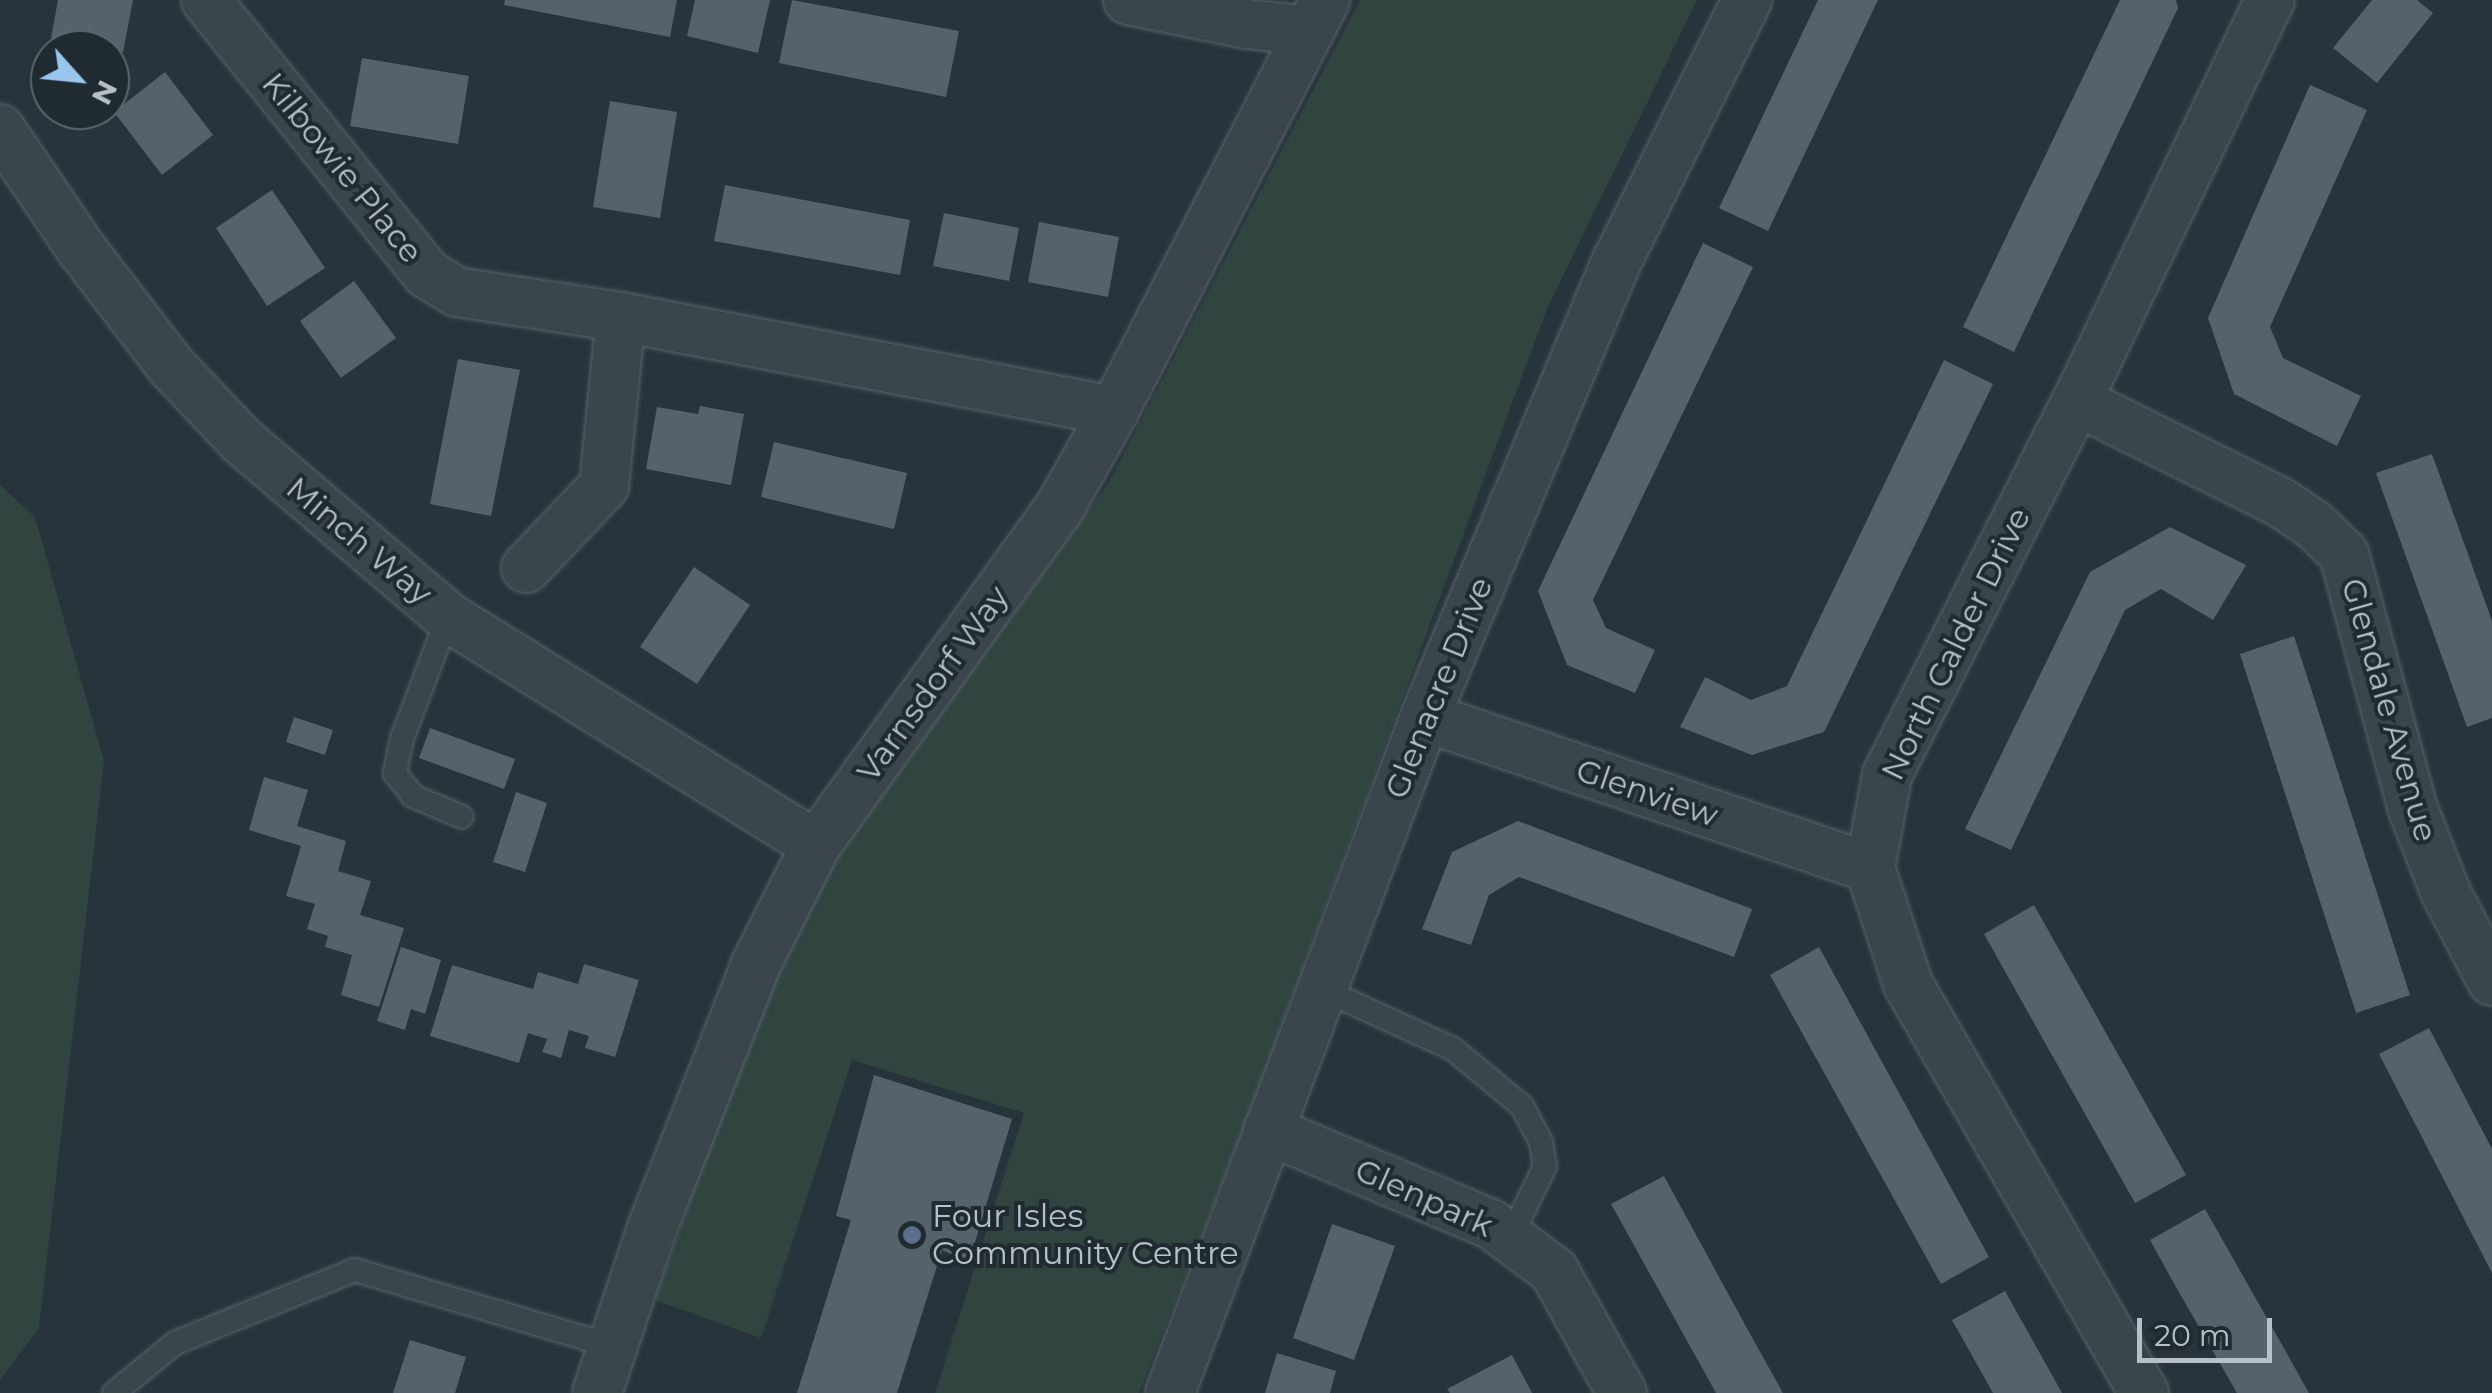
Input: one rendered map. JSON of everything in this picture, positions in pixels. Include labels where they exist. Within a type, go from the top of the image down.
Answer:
[{"type":"street","name":"Kilbowie Place","points":[[206,0],[428,274],[457,292],[621,316],[1114,411]]},
{"type":"street","points":[[1128,0],[1247,24],[1318,16]]},
{"type":"street","name":"Glenacre Drive","points":[[1170,1393],[1424,717],[1616,261],[1747,0]]},
{"type":"street","name":"North Calder Drive","points":[[2144,1393],[1908,984],[1870,868],[1887,775],[2077,401],[2270,0]]},
{"type":"street","name":"Varnsdorf Way","points":[[597,1393],[611,1346],[756,964],[816,845],[1060,505],[1114,411],[1318,16]]},
{"type":"street","name":"Minch Way","points":[[0,129],[82,250],[171,366],[242,440],[448,616],[816,845]]},
{"type":"street","points":[[526,568],[604,486],[621,316]]},
{"type":"street","name":"Glendale Avenue","points":[[2077,401],[2280,502],[2313,524],[2344,554],[2412,809],[2446,893],[2492,982]]},
{"type":"street","name":"Glenview","points":[[1424,717],[1870,868]]},
{"type":"street","name":"Glenpark","points":[[1268,1130],[1491,1224],[1554,1271],[1622,1393]]},
{"type":"lane","points":[[448,616],[402,738],[395,773],[412,796],[462,817]]},
{"type":"lane","points":[[1322,988],[1454,1049],[1522,1106],[1541,1142],[1545,1166],[1510,1239]]},
{"type":"lane","points":[[114,1393],[176,1342],[355,1270],[611,1346]]},
{"type":"green space","points":[[1360,0],[1697,0],[1547,309],[1239,1139],[1139,1393],[935,1393],[1024,1113],[852,1060],[761,1338],[655,1300],[762,995],[835,861],[1109,482]]},
{"type":"green space","points":[[0,485],[35,517],[104,761],[39,1328],[0,1380]]},
{"type":"building","points":[[58,0],[133,0],[127,30],[52,30]]},
{"type":"building","points":[[505,0],[677,0],[670,37],[504,5]]},
{"type":"building","points":[[695,0],[770,0],[758,53],[687,36]]},
{"type":"building","points":[[792,0],[959,31],[946,97],[779,63]]},
{"type":"building","points":[[1818,0],[1878,0],[1768,231],[1719,208]]},
{"type":"building","points":[[2120,0],[2176,0],[2178,8],[2014,352],[1963,327]]},
{"type":"building","points":[[2372,0],[2417,0],[2433,13],[2377,83],[2333,48]]},
{"type":"building","points":[[362,58],[469,76],[458,144],[350,126]]},
{"type":"building","points":[[165,72],[213,135],[162,175],[128,130],[130,99]]},
{"type":"building","points":[[2310,85],[2367,110],[2270,327],[2283,358],[2361,396],[2337,446],[2234,394],[2208,318]]},
{"type":"building","points":[[610,101],[677,112],[660,218],[593,207]]},
{"type":"building","points":[[725,185],[910,220],[900,275],[714,241]]},
{"type":"building","points":[[272,190],[325,268],[267,306],[216,228]]},
{"type":"building","points":[[944,213],[1019,228],[1009,281],[933,266]]},
{"type":"building","points":[[1039,222],[1119,237],[1108,297],[1028,282]]},
{"type":"building","points":[[1703,243],[1753,267],[1593,600],[1606,628],[1655,650],[1635,693],[1567,665],[1538,591]]},
{"type":"building","points":[[354,281],[396,338],[341,378],[300,321]]},
{"type":"building","points":[[458,359],[520,370],[491,516],[430,504]]},
{"type":"building","points":[[1944,360],[1993,384],[1824,732],[1752,755],[1680,727],[1705,677],[1751,700],[1787,686]]},
{"type":"building","points":[[700,406],[744,414],[731,485],[646,469],[657,407],[698,414]]},
{"type":"building","points":[[774,442],[907,473],[894,529],[761,497]]},
{"type":"building","points":[[2432,454],[2492,621],[2492,718],[2467,727],[2376,473]]},
{"type":"building","points":[[2170,527],[2246,565],[2213,620],[2161,589],[2125,610],[2011,850],[1965,829],[2090,572]]},
{"type":"building","points":[[694,567],[750,605],[697,684],[640,647]]},
{"type":"building","points":[[2294,636],[2410,995],[2356,1013],[2240,654]]},
{"type":"building","points":[[294,717],[333,730],[325,755],[286,742]]},
{"type":"building","points":[[430,728],[515,759],[504,789],[419,758]]},
{"type":"building","points":[[264,777],[308,790],[297,826],[346,841],[338,871],[371,881],[360,915],[404,928],[379,1007],[341,995],[352,955],[325,947],[328,936],[307,929],[315,904],[286,896],[301,846],[249,830]]},
{"type":"building","points":[[516,792],[547,803],[525,872],[493,862]]},
{"type":"building","points":[[1518,821],[1752,909],[1734,957],[1519,877],[1489,895],[1471,945],[1422,929],[1452,852]]},
{"type":"building","points":[[2034,905],[2186,1175],[2135,1203],[1984,934]]},
{"type":"building","points":[[401,947],[441,960],[425,1014],[411,1009],[405,1030],[377,1021]]},
{"type":"building","points":[[1819,947],[1989,1257],[1941,1284],[1770,975]]},
{"type":"building","points":[[584,964],[639,980],[615,1057],[585,1048],[589,1036],[569,1030],[561,1058],[542,1052],[547,1039],[528,1033],[519,1063],[430,1036],[452,965],[533,989],[538,972],[578,984]]},
{"type":"building","points":[[2429,1028],[2492,1149],[2492,1273],[2379,1054]]},
{"type":"building","name":"Four Isles Community Centre","points":[[874,1075],[1012,1119],[969,1262],[942,1250],[897,1393],[797,1393],[851,1220],[836,1216]]},
{"type":"building","points":[[1664,1176],[1783,1393],[1716,1393],[1611,1204]]},
{"type":"building","points":[[2205,1209],[2309,1393],[2237,1393],[2172,1280],[2150,1240]]},
{"type":"building","points":[[1332,1224],[1395,1246],[1354,1360],[1293,1338]]},
{"type":"building","points":[[2005,1291],[2062,1393],[1993,1393],[1952,1320]]},
{"type":"building","points":[[410,1340],[466,1357],[455,1393],[393,1393]]},
{"type":"building","points":[[1277,1353],[1336,1371],[1330,1393],[1265,1393]]},
{"type":"building","points":[[1512,1355],[1532,1393],[1450,1393],[1447,1389]]},
{"type":"place","name":"Four Isles Community Centre","points":[[912,1235]]}]
